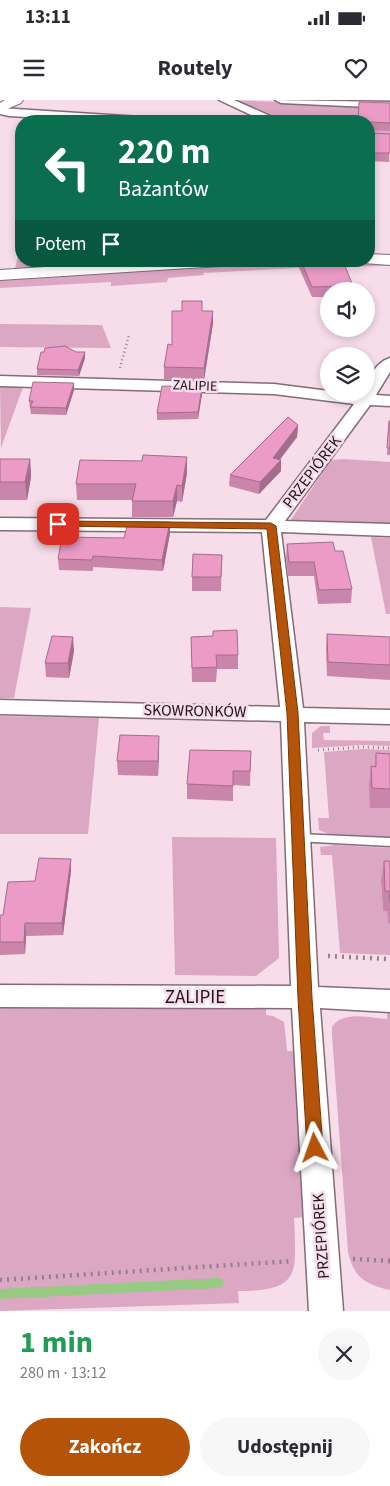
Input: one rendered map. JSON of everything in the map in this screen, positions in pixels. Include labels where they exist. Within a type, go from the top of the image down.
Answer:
[{"type":"street","points":[[0,109],[16,100]]},
{"type":"street","points":[[226,100],[260,115]]},
{"type":"street","points":[[281,100],[390,105]]},
{"type":"street","points":[[0,109],[78,115]]},
{"type":"street","points":[[375,259],[390,260]]},
{"type":"street","points":[[0,275],[126,267]]},
{"type":"street","name":"PRZEPIÓREK","points":[[375,383],[390,363]]},
{"type":"street","name":"ZALIPIE","points":[[0,381],[274,389],[320,395]]},
{"type":"street","name":"ZALIPIE","points":[[375,400],[390,401]]},
{"type":"street","name":"PRZEPIÓREK","points":[[326,1311],[305,998],[292,713],[271,526],[364,402]]},
{"type":"street","points":[[0,524],[271,526],[390,530]]},
{"type":"street","name":"SKOWRONKÓW","points":[[0,707],[390,717]]},
{"type":"street","name":"ZALIPIE","points":[[0,996],[305,998],[390,1001]]},
{"type":"lane","points":[[299,838],[390,842]]},
{"type":"path","points":[[117,383],[129,335]]},
{"type":"path","points":[[316,750],[362,747],[390,748]]},
{"type":"path","points":[[0,1280],[276,1263],[322,1258]]},
{"type":"shaded area","points":[[228,100],[390,106],[390,136],[375,135],[375,115],[261,115]]},
{"type":"shaded area","points":[[375,263],[390,263],[390,266],[375,266]]},
{"type":"shaded area","points":[[15,267],[48,267],[15,269]]},
{"type":"shaded area","points":[[184,267],[315,267],[203,273],[204,275],[168,278],[167,282],[111,286],[111,282],[0,288],[0,279]]},
{"type":"shaded area","points":[[0,324],[102,325],[111,348],[0,347]]},
{"type":"shaded area","points":[[0,384],[22,385],[23,387],[1,448]]},
{"type":"shaded area","points":[[331,460],[390,462],[390,524],[290,521]]},
{"type":"shaded area","points":[[371,537],[390,538],[390,614],[386,614]]},
{"type":"shaded area","points":[[0,607],[31,608],[14,698],[0,698]]},
{"type":"shaded area","points":[[0,716],[99,718],[88,834],[0,834]]},
{"type":"shaded area","points":[[321,726],[330,726],[330,733],[323,733],[324,740],[390,741],[390,746],[362,745],[312,748],[312,733]]},
{"type":"shaded area","points":[[363,749],[390,750],[390,837],[329,834],[319,830],[318,818],[329,818],[324,752]]},
{"type":"shaded area","points":[[172,837],[276,838],[279,958],[256,976],[175,975]]},
{"type":"shaded area","points":[[335,845],[390,848],[390,881],[381,881],[383,911],[387,911],[388,923],[390,923],[390,955],[340,953],[332,855],[321,855],[320,847]]},
{"type":"shaded area","points":[[0,1000],[266,1006],[266,1015],[273,1016],[284,1022],[287,1051],[297,1051],[306,1217],[294,1218],[295,1253],[291,1275],[284,1282],[274,1287],[238,1291],[239,1303],[0,1311]]},
{"type":"shaded area","points":[[387,1012],[390,1012],[390,1290],[367,1282],[357,1274],[348,1252],[332,1035],[332,1027],[343,1018],[358,1016],[387,1019]]},
{"type":"building","points":[[359,102],[390,103],[390,123],[375,122],[375,115],[358,115]]},
{"type":"building","points":[[375,133],[390,134],[390,153],[375,153]]},
{"type":"building","points":[[304,267],[345,267],[351,282],[320,282],[320,287],[312,287]]},
{"type":"building","points":[[182,301],[202,301],[202,311],[213,311],[204,368],[164,367],[168,344],[172,345],[172,311],[182,311]]},
{"type":"building","points":[[65,346],[76,352],[85,352],[78,370],[37,369],[41,352],[44,352],[45,348]]},
{"type":"building","points":[[33,382],[74,383],[66,408],[30,407],[33,401],[29,401]]},
{"type":"building","points":[[162,386],[202,387],[198,412],[157,413]]},
{"type":"building","points":[[288,417],[298,425],[273,458],[281,460],[260,482],[230,475]]},
{"type":"building","points":[[389,421],[390,448],[387,448]]},
{"type":"building","points":[[143,455],[187,457],[182,486],[177,485],[173,501],[132,501],[136,484],[76,484],[80,460],[142,461]]},
{"type":"building","points":[[0,459],[30,459],[25,482],[0,482]]},
{"type":"building","points":[[128,522],[170,522],[162,560],[93,556],[92,560],[58,559],[62,537],[124,538]]},
{"type":"building","points":[[333,542],[335,551],[343,551],[352,589],[319,590],[314,562],[289,562],[287,544]]},
{"type":"building","points":[[193,554],[222,555],[221,577],[192,577]]},
{"type":"building","points":[[237,630],[238,655],[216,655],[217,667],[192,668],[191,637],[213,636],[213,631]]},
{"type":"building","points":[[327,634],[390,637],[390,665],[328,662]]},
{"type":"building","points":[[52,636],[73,637],[68,663],[45,663]]},
{"type":"building","points":[[120,735],[159,736],[158,761],[117,761]]},
{"type":"building","points":[[190,750],[251,751],[250,771],[233,771],[233,786],[187,784]]},
{"type":"building","points":[[376,753],[390,754],[390,789],[372,788],[371,766],[376,767]]},
{"type":"building","points":[[39,858],[71,859],[62,923],[25,923],[24,942],[0,942],[0,915],[3,915],[8,882],[35,881]]},
{"type":"building","points":[[384,861],[390,861],[390,902],[389,891],[385,891]]},
{"type":"waterway","points":[[0,1294],[218,1283]]},
{"type":"route","points":[[58,524],[271,526],[292,713],[305,998],[315,1148]]}]
